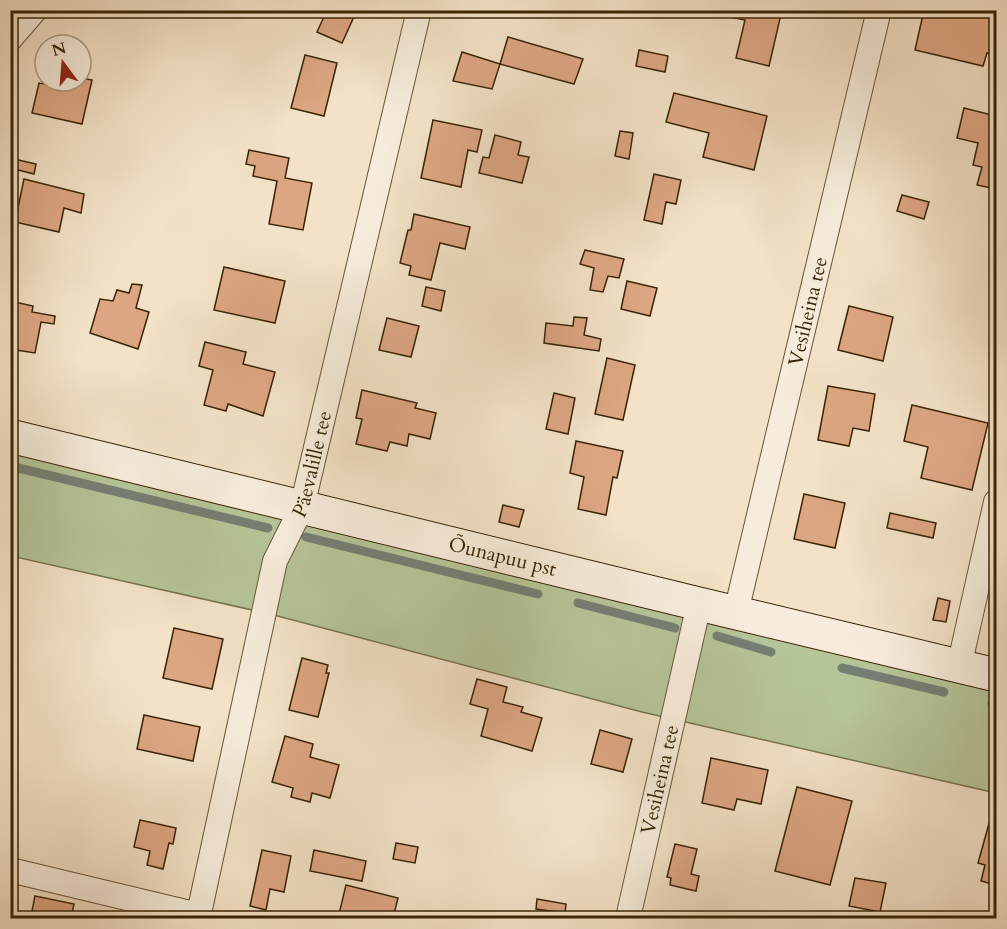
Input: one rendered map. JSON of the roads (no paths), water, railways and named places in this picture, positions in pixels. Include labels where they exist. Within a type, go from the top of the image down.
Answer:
[{"type":"street","points":[[10,39],[34,10]]},
{"type":"street","name":"Päevalille tee","points":[[10,870],[198,917],[275,561],[302,507],[419,10]]},
{"type":"street","name":"Vesiheina tee","points":[[736,612],[879,10]]},
{"type":"street","name":"Õunapuu pst","points":[[10,436],[996,675]]},
{"type":"street","points":[[959,667],[996,502]]},
{"type":"street","name":"Vesiheina tee","points":[[628,918],[699,604]]},
{"type":"waterway","points":[[10,466],[268,528]]},
{"type":"waterway","points":[[306,537],[538,594]]},
{"type":"waterway","points":[[578,603],[675,628]]},
{"type":"waterway","points":[[717,636],[771,652]]},
{"type":"waterway","points":[[842,668],[944,692]]},
{"type":"waterway","points":[[992,703],[996,704]]}]
